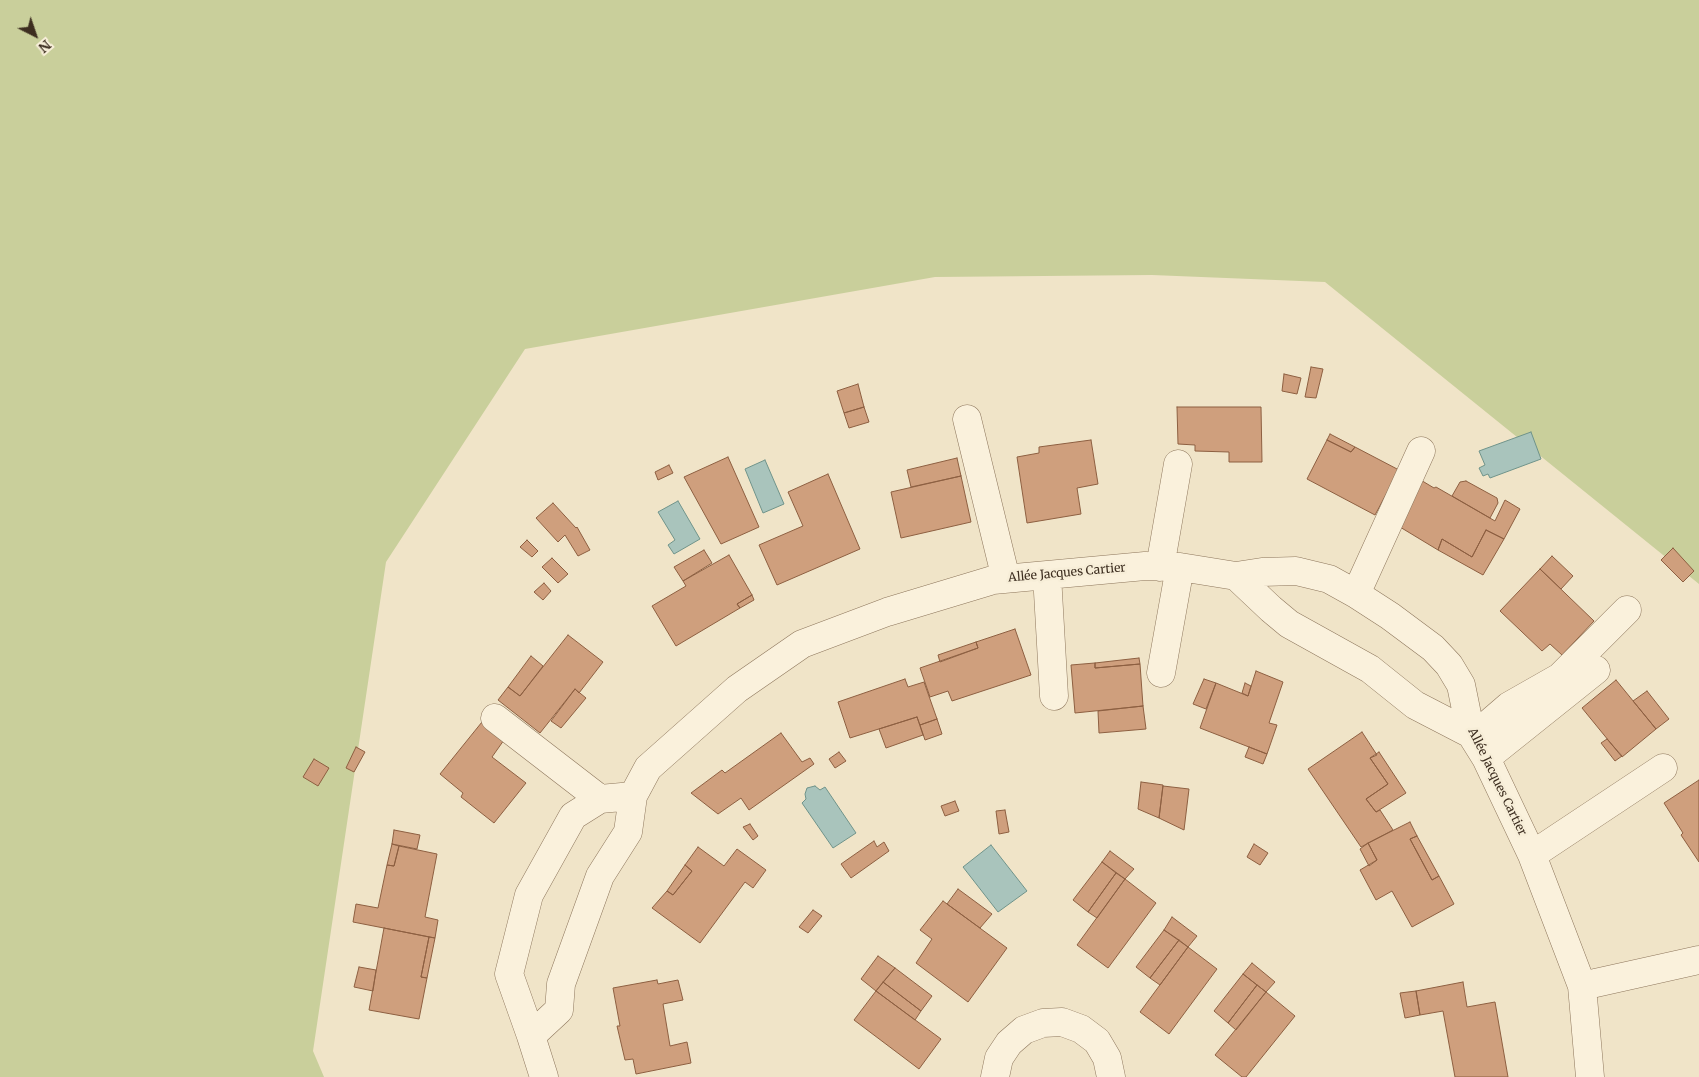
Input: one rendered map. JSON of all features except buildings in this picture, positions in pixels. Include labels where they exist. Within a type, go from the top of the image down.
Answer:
[{"type":"street","points":[[967,420],[1006,579]]},
{"type":"street","points":[[1356,594],[1421,451]]},
{"type":"street","points":[[1161,673],[1178,464]]},
{"type":"street","name":"Allée Jacques Cartier","points":[[633,796],[648,768],[737,689],[802,644],[887,612],[993,580],[1128,567],[1170,567],[1236,576],[1262,572],[1296,571],[1329,579],[1390,616],[1433,648],[1449,665],[1461,685],[1477,743],[1532,855],[1582,986],[1590,1077]]},
{"type":"street","points":[[1282,618],[1276,600],[1278,591],[1296,571]]},
{"type":"street","points":[[1047,575],[1054,696]]},
{"type":"street","points":[[1236,576],[1282,618],[1370,670],[1415,705],[1477,743]]},
{"type":"street","points":[[1477,743],[1509,706],[1560,677],[1627,610]]},
{"type":"street","points":[[1477,743],[1596,670]]},
{"type":"street","points":[[495,718],[600,798]]},
{"type":"street","points":[[1532,855],[1663,768]]},
{"type":"street","points":[[532,1036],[559,1010],[560,984],[600,876],[628,832],[633,796],[600,798],[573,816],[528,895],[508,974],[532,1036],[544,1077]]},
{"type":"street","points":[[1582,986],[1699,960]]},
{"type":"street","points":[[995,1077],[999,1058],[1009,1043],[1024,1030],[1042,1023],[1062,1022],[1081,1029],[1097,1042],[1107,1058],[1110,1077]]},
{"type":"green space","points":[[0,0],[1699,0],[1699,584],[1325,282],[1152,275],[935,277],[525,349],[386,562],[313,1051],[324,1077],[0,1077]]},
{"type":"water","points":[[1531,432],[1541,459],[1490,478],[1488,474],[1483,476],[1479,468],[1485,465],[1479,451]]},
{"type":"water","points":[[765,460],[784,504],[763,513],[745,469]]},
{"type":"water","points":[[678,501],[700,539],[674,554],[668,545],[675,540],[658,512]]},
{"type":"water","points":[[815,786],[820,790],[825,787],[856,833],[833,848],[802,803],[806,799],[807,788]]},
{"type":"water","points":[[991,845],[1027,891],[998,912],[963,867]]}]
